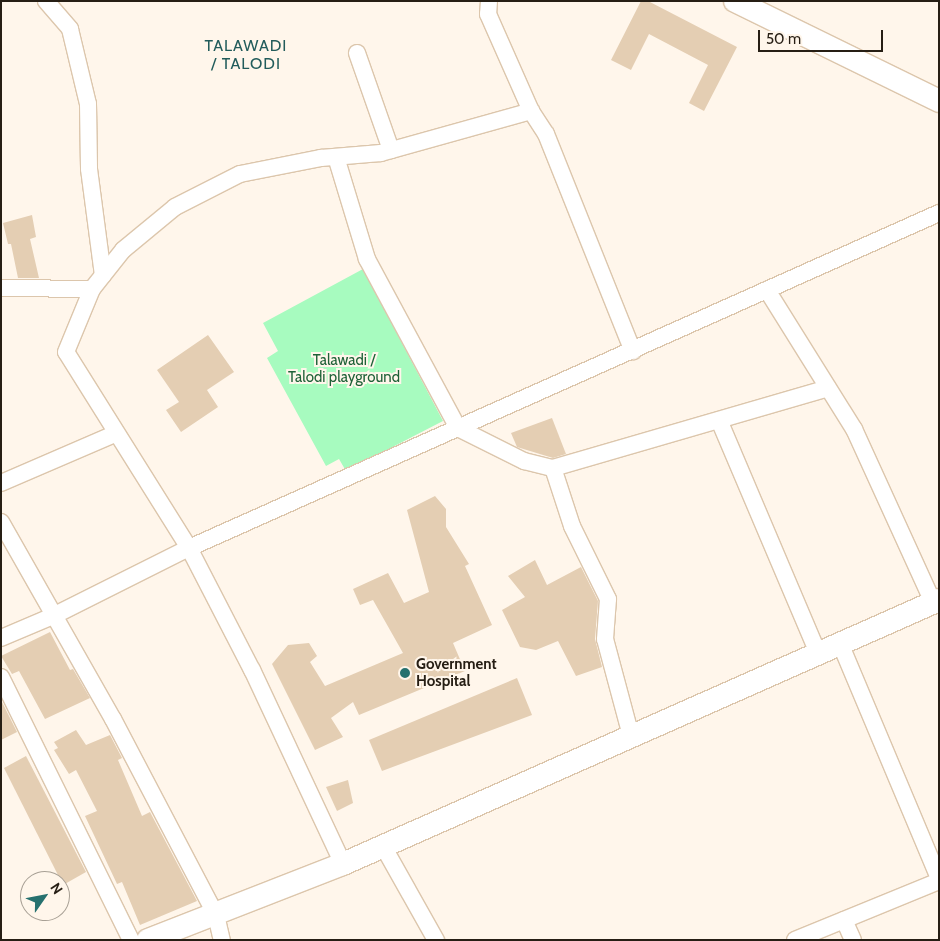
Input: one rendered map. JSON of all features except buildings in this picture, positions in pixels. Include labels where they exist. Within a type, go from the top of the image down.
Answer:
[{"type":"street","points":[[46,1],[70,30],[88,104],[89,170],[103,275]]},
{"type":"street","points":[[489,1],[488,14],[530,111],[546,134],[633,351]]},
{"type":"street","points":[[734,1],[939,101]]},
{"type":"street","points":[[357,53],[391,150]]},
{"type":"street","points":[[343,864],[252,670],[188,548],[115,434],[66,352],[92,289],[123,250],[175,207],[240,174],[336,157],[391,150],[530,111]]},
{"type":"street","points":[[336,157],[366,259],[458,428],[524,461],[553,468],[828,388]]},
{"type":"street","points":[[1,638],[53,616],[188,548],[939,213]]},
{"type":"street","points":[[1,288],[92,289]]},
{"type":"street","points":[[148,940],[343,864],[936,601],[854,429],[767,290]]},
{"type":"street","points":[[719,420],[818,653]]},
{"type":"street","points":[[1,483],[115,434]]},
{"type":"street","points":[[553,468],[572,526],[608,599],[606,639],[630,736]]},
{"type":"street","points":[[1,522],[113,719],[216,915],[222,940]]},
{"type":"street","points":[[795,940],[939,880],[840,644]]},
{"type":"street","points":[[1,677],[131,940]]},
{"type":"street","points":[[383,846],[436,940]]},
{"type":"street","points":[[844,920],[853,940]]},
{"type":"green space","name":"Talawadi / Talodi playground","points":[[363,269],[443,421],[346,471],[339,459],[326,466],[267,358],[278,351],[263,323]]},
{"type":"place","name":"Government Hospital","points":[[405,673]]},
{"type":"district","name":"TALAWADI / TALODI","points":[[246,55]]}]
